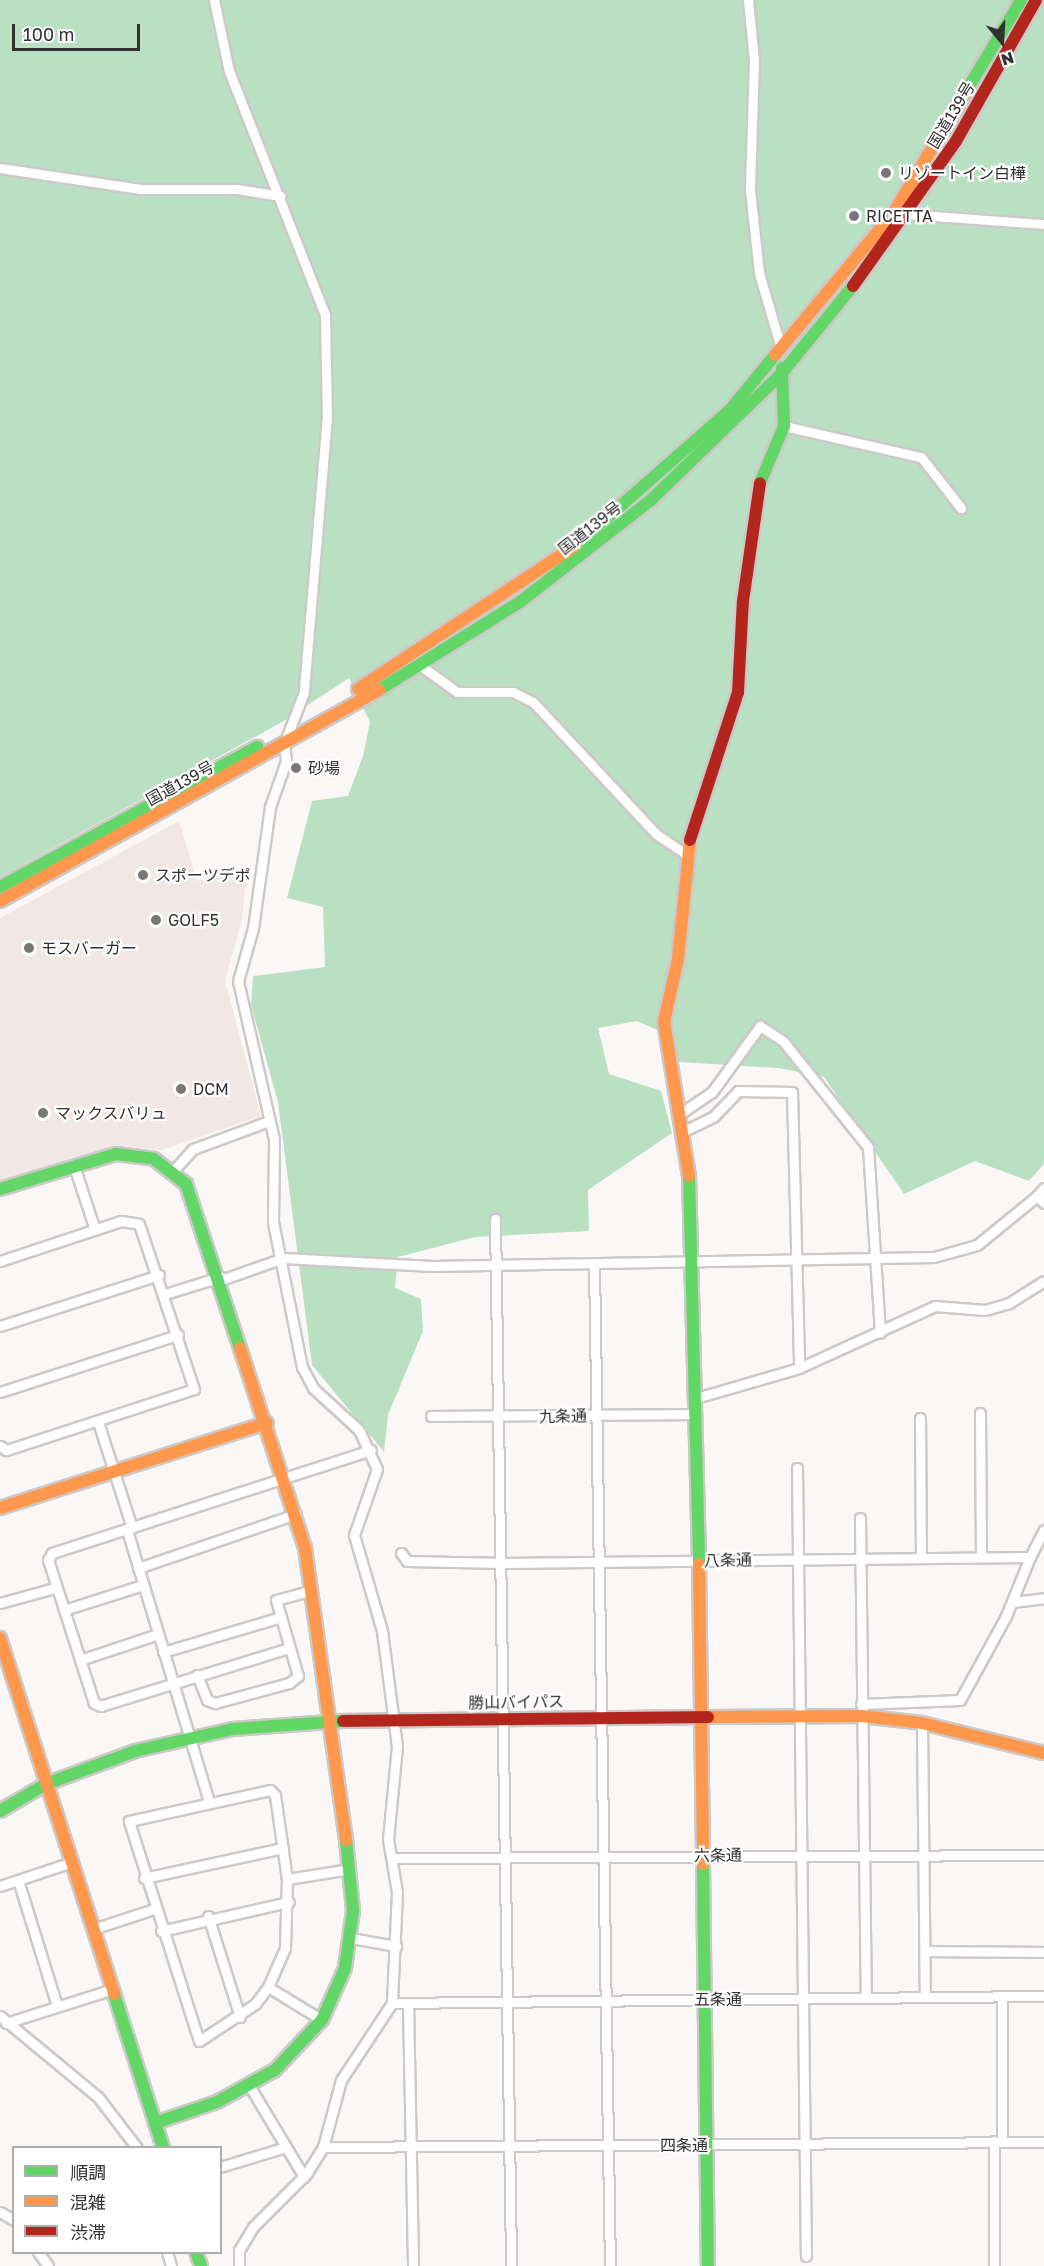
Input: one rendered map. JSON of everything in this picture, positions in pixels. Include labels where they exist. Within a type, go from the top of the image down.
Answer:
[{"type":"main road","name":"国道139号","points":[[0,887],[294,728],[559,560],[689,451],[782,353],[894,212],[1021,0]]},
{"type":"main road","name":"国道139号","points":[[0,901],[421,666],[520,602],[625,522],[782,373],[907,214],[1036,0]]},
{"type":"main road","points":[[708,2266],[694,1198],[678,1115],[664,1022],[678,959],[686,854],[713,751],[738,692],[743,601],[760,480],[784,426],[782,353]]},
{"type":"main road","points":[[0,1189],[74,1166],[138,1154],[173,1172],[195,1198],[296,1514],[310,1591],[350,1869],[351,1938],[322,2020],[298,2050],[250,2087],[155,2123]]},
{"type":"main road","points":[[0,1508],[267,1423]]},
{"type":"main road","points":[[0,1638],[162,2146]]},
{"type":"main road","name":"勝山バイパス","points":[[0,1811],[46,1784],[188,1737],[330,1721],[800,1715],[861,1710],[1044,1753]]},
{"type":"street","points":[[214,0],[229,71],[325,315],[327,416],[318,546],[304,692],[294,728],[284,744],[286,761],[270,807],[253,928],[238,981],[269,1121],[273,1221],[283,1258],[302,1367],[313,1388],[359,1430],[371,1450],[376,1484],[354,1536],[382,1631],[397,1767],[388,1839],[392,1858],[396,1946],[392,2003],[341,2080],[323,2147],[304,2177],[253,2227],[240,2250],[238,2266]]},
{"type":"street","points":[[748,0],[754,60],[750,190],[759,273],[782,353]]},
{"type":"street","points":[[0,168],[140,189],[237,189],[280,196]]},
{"type":"street","points":[[907,214],[1044,224]]},
{"type":"street","points":[[784,426],[921,458],[962,508]]},
{"type":"street","points":[[421,666],[457,692],[513,692],[533,702],[656,834],[686,854]]},
{"type":"street","points":[[678,1115],[712,1092],[756,1030],[766,1026],[868,1147],[880,1333]]},
{"type":"street","points":[[682,1132],[713,1117],[738,1091],[792,1092],[794,1260],[799,1368]]},
{"type":"street","points":[[173,1172],[193,1149],[269,1121]]},
{"type":"street","points":[[74,1166],[95,1230]]},
{"type":"street","points":[[165,1294],[283,1258],[495,1265],[876,1260],[958,1253],[1000,1230],[1040,1199],[1044,1188]]},
{"type":"street","points":[[495,1219],[503,1563],[503,2001],[511,2266]]},
{"type":"street","points":[[0,1261],[121,1221],[139,1224],[159,1275],[194,1389],[6,1450],[0,1446]]},
{"type":"street","points":[[594,1263],[610,2266]]},
{"type":"street","points":[[0,1326],[159,1275]]},
{"type":"street","points":[[696,1398],[799,1368],[935,1306],[985,1310],[1009,1303],[1044,1281]]},
{"type":"street","points":[[0,1392],[178,1335]]},
{"type":"street","points":[[980,1413],[981,1557]]},
{"type":"street","name":"九条通","points":[[431,1416],[499,1418],[696,1414]]},
{"type":"street","points":[[920,1418],[921,1557]]},
{"type":"street","points":[[98,1422],[130,1529],[138,1568],[170,1683],[208,1801]]},
{"type":"street","points":[[289,1648],[101,1706],[94,1702],[55,1588],[51,1553],[371,1450]]},
{"type":"street","points":[[797,1468],[806,2256]]},
{"type":"street","points":[[138,1568],[296,1514]]},
{"type":"street","points":[[861,1518],[861,1710],[866,1996]]},
{"type":"street","points":[[861,1710],[960,1700],[1013,1602],[1030,1557],[1044,1530]]},
{"type":"street","name":"八条通","points":[[401,1553],[407,1561],[503,1563],[1030,1557]]},
{"type":"street","points":[[64,1610],[143,1585]]},
{"type":"street","points":[[0,1603],[55,1588]]},
{"type":"street","points":[[197,1675],[207,1700],[215,1703],[288,1683],[298,1676],[278,1618],[276,1600],[310,1591]]},
{"type":"street","points":[[1013,1602],[1044,1598]]},
{"type":"street","points":[[163,1652],[278,1618]]},
{"type":"street","points":[[80,1659],[158,1634]]},
{"type":"street","points":[[922,1723],[925,1996]]},
{"type":"street","points":[[270,1790],[283,1848],[289,1902],[285,1948],[268,1987],[240,2017],[218,2033],[195,2039],[144,1878],[129,1821],[208,1801],[270,1790]]},
{"type":"street","points":[[144,1878],[283,1848]]},
{"type":"street","name":"六条通","points":[[392,1858],[703,1856],[864,1852],[1044,1855]]},
{"type":"street","points":[[0,1886],[72,1862]]},
{"type":"street","points":[[287,1879],[350,1869]]},
{"type":"street","points":[[18,1880],[57,2006]]},
{"type":"street","points":[[161,1930],[208,1916],[289,1902]]},
{"type":"street","points":[[93,1929],[154,1909]]},
{"type":"street","points":[[208,1916],[240,2017]]},
{"type":"street","points":[[351,1938],[396,1946]]},
{"type":"street","points":[[925,1951],[1044,1952]]},
{"type":"street","points":[[268,1987],[322,2020]]},
{"type":"street","points":[[3,2019],[112,1989]]},
{"type":"street","name":"五条通","points":[[392,2003],[866,1996],[1044,1996]]},
{"type":"street","points":[[994,2266],[1002,1996]]},
{"type":"street","points":[[408,2003],[413,2266]]},
{"type":"street","points":[[3,2019],[68,2067],[135,2146]]},
{"type":"street","points":[[250,2087],[304,2177]]},
{"type":"street","name":"四条通","points":[[323,2147],[1044,2142]]},
{"type":"street","points":[[222,2166],[286,2146]]},
{"type":"street","points":[[39,2254],[48,2266]]},
{"type":"shaded area","points":[[179,821],[197,881],[247,868],[242,919],[225,981],[261,1116],[162,1150],[123,1146],[0,1182],[0,918]]},
{"type":"green space","points":[[0,0],[1044,0],[1044,1164],[1029,1181],[975,1161],[904,1194],[824,1077],[778,1068],[679,1062],[671,1036],[637,1021],[598,1028],[609,1074],[661,1091],[672,1133],[588,1190],[589,1231],[475,1237],[398,1257],[395,1288],[421,1299],[423,1331],[388,1415],[384,1452],[312,1365],[278,1102],[251,1005],[253,976],[325,967],[323,907],[287,898],[312,801],[348,796],[363,756],[370,722],[349,678],[282,722],[0,877]]},
{"type":"traffic: fast","points":[[965,93],[1021,0]]},
{"type":"traffic: fast","points":[[379,690],[520,602],[651,500],[782,373],[853,286]]},
{"type":"traffic: fast","points":[[575,546],[730,410],[775,355]]},
{"type":"traffic: fast","points":[[760,483],[784,426],[782,368]]},
{"type":"traffic: fast","points":[[0,887],[257,747]]},
{"type":"traffic: fast","points":[[0,1189],[116,1154],[154,1159],[186,1184],[240,1348]]},
{"type":"traffic: fast","points":[[689,1176],[699,1564]]},
{"type":"traffic: fast","points":[[0,1811],[46,1784],[135,1751],[233,1729],[343,1721]]},
{"type":"traffic: fast","points":[[155,2123],[217,2102],[275,2070],[322,2020],[345,1968],[353,1910],[346,1840]]},
{"type":"traffic: fast","points":[[703,1864],[708,2266]]},
{"type":"traffic: fast","points":[[114,1994],[162,2146]]},
{"type":"traffic: fast","points":[[197,2254],[201,2266]]},
{"type":"traffic: slow","points":[[775,355],[894,212],[965,93]]},
{"type":"traffic: slow","points":[[358,689],[575,546]]},
{"type":"traffic: slow","points":[[0,901],[379,690]]},
{"type":"traffic: slow","points":[[689,1176],[664,1022],[678,959],[690,840]]},
{"type":"traffic: slow","points":[[240,1348],[305,1548],[346,1840]]},
{"type":"traffic: slow","points":[[0,1508],[267,1423]]},
{"type":"traffic: slow","points":[[699,1564],[703,1864]]},
{"type":"traffic: slow","points":[[0,1638],[114,1994]]},
{"type":"traffic: slow","points":[[708,1717],[861,1716],[922,1723],[1044,1753]]},
{"type":"traffic: jam","points":[[853,286],[956,141],[1036,0]]},
{"type":"traffic: jam","points":[[690,840],[738,692],[743,601],[760,483]]},
{"type":"traffic: jam","points":[[343,1721],[708,1717]]},
{"type":"place","name":"リゾートイン白樺","points":[[886,173]]},
{"type":"place","name":"RICETTA","points":[[854,216]]},
{"type":"place","name":"砂場","points":[[296,768]]},
{"type":"place","name":"スポーツデポ","points":[[143,875]]},
{"type":"place","name":"GOLF5","points":[[156,920]]},
{"type":"place","name":"モスバーガー","points":[[29,948]]},
{"type":"place","name":"DCM","points":[[181,1089]]},
{"type":"place","name":"マックスバリュ","points":[[43,1113]]}]
